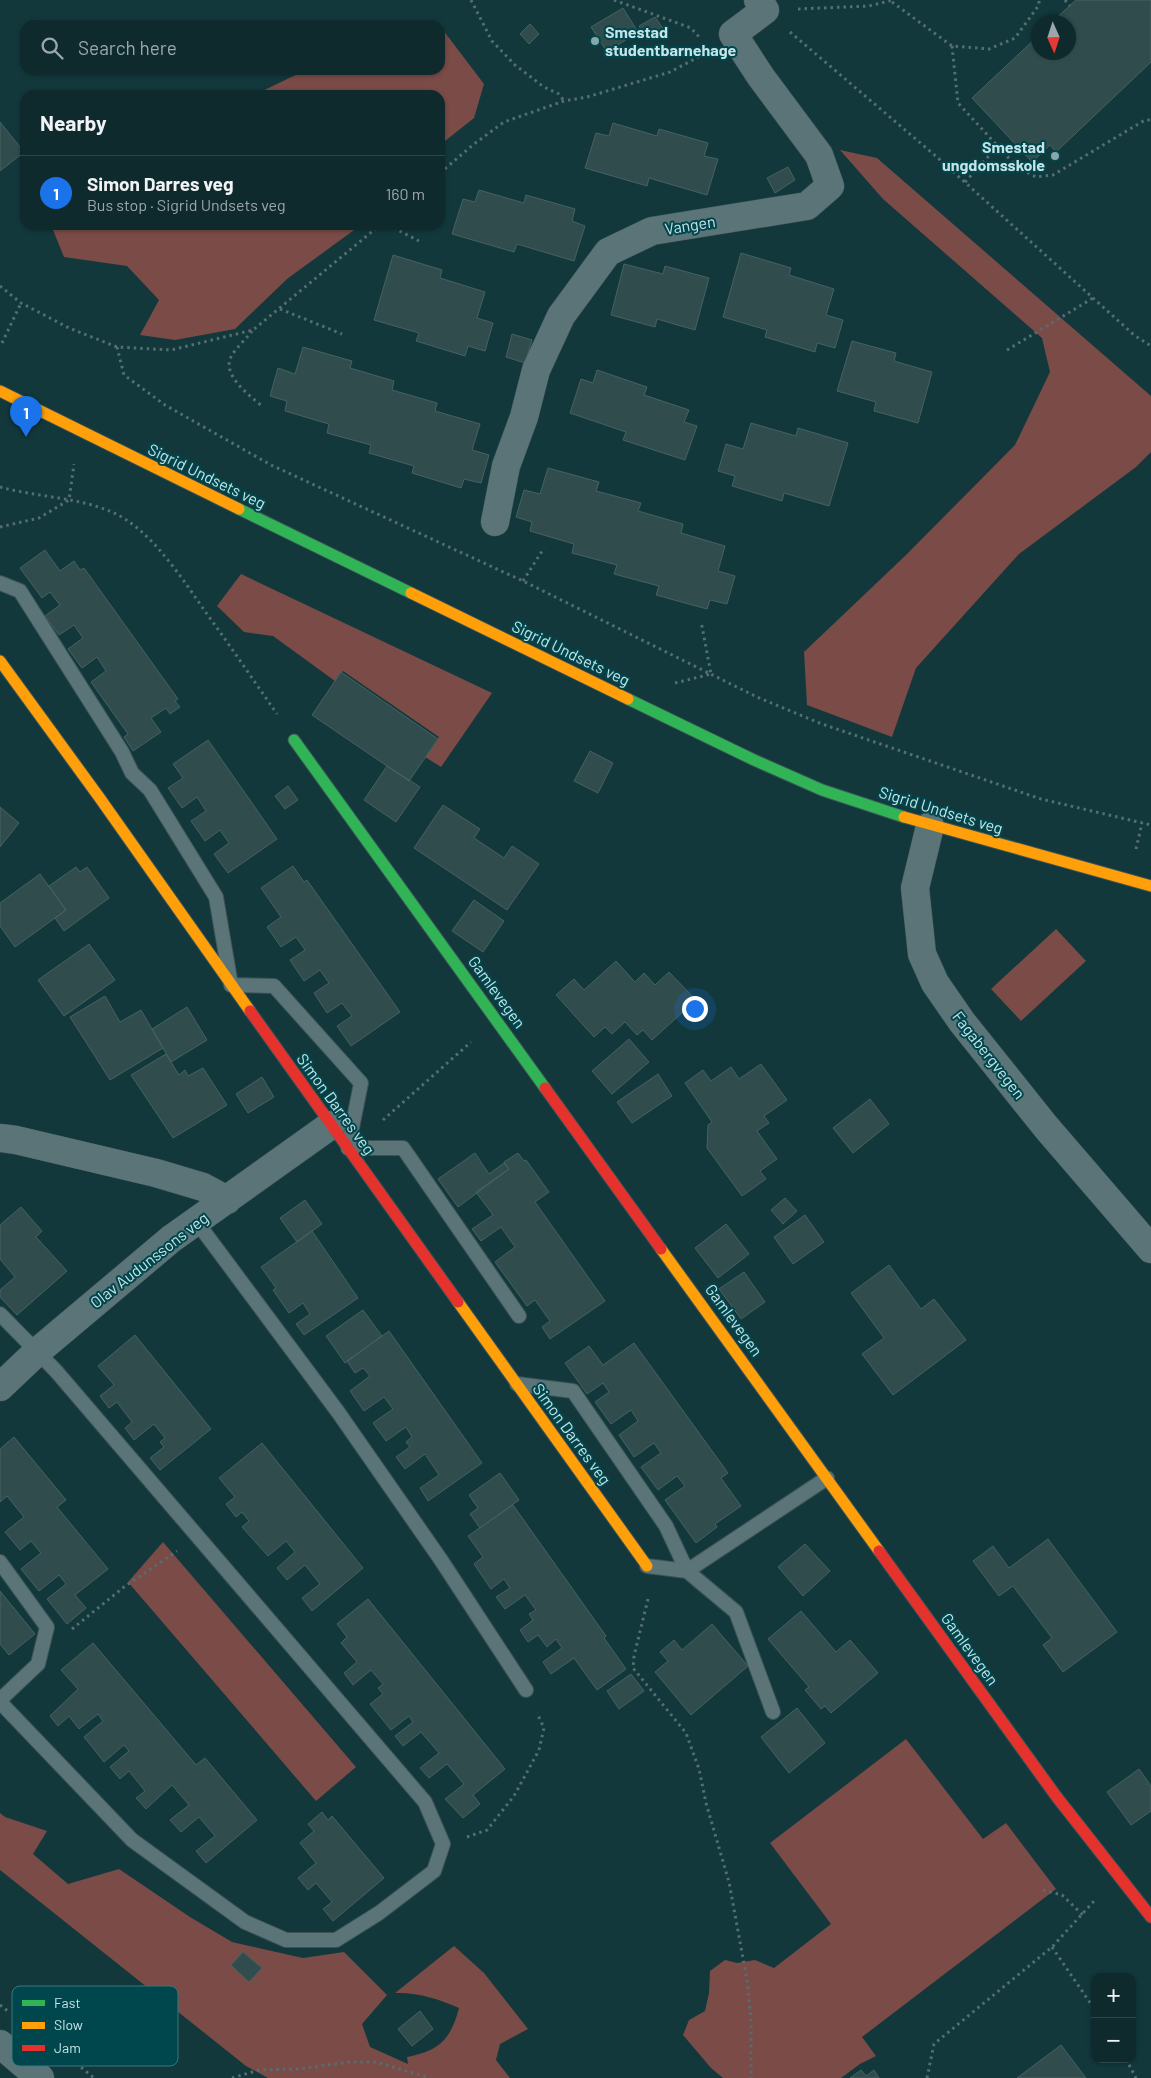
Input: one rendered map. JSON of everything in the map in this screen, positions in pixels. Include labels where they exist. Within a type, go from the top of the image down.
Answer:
[{"type":"street","points":[[732,34],[762,5]]},
{"type":"street","name":"Vangen","points":[[495,522],[506,466],[524,417],[536,370],[561,316],[608,252],[652,231],[807,206],[830,186],[819,154],[761,77],[732,34]]},
{"type":"street","name":"Sigrid Undsets veg","points":[[0,391],[754,760],[822,790],[930,826],[1151,886]]},
{"type":"street","name":"Simon Darres veg","points":[[0,661],[100,797],[231,985],[647,1566]]},
{"type":"street","name":"Gamlevegen","points":[[294,740],[1056,1796],[1151,1917]]},
{"type":"street","name":"Fagabergvegen","points":[[930,826],[915,888],[922,954],[935,983],[962,1022],[1046,1127],[1151,1249]]},
{"type":"street","name":"Olav Audunssons veg","points":[[0,1387],[38,1351],[171,1239],[331,1125]]},
{"type":"street","points":[[0,1138],[156,1173],[203,1187],[227,1200]]},
{"type":"street","points":[[0,2044],[12,2054]]},
{"type":"street","points":[[26,2066],[40,2078]]},
{"type":"lane","points":[[0,583],[20,591],[122,752],[132,773],[150,790],[216,897],[231,985],[274,986],[361,1084],[348,1148],[403,1148],[519,1316]]},
{"type":"lane","points":[[196,1221],[343,1420],[441,1560],[526,1690]]},
{"type":"lane","points":[[0,1314],[38,1351],[425,1802],[443,1844],[434,1871],[372,1918],[336,1940],[286,1940],[245,1922],[132,1840],[0,1701],[38,1664],[47,1627],[0,1562]]},
{"type":"lane","points":[[517,1384],[573,1391],[666,1526],[687,1571],[736,1612],[773,1712]]},
{"type":"lane","points":[[647,1566],[687,1571],[827,1478]]},
{"type":"path","points":[[470,0],[492,41],[515,65],[544,87],[559,94],[564,101]]},
{"type":"path","points":[[614,0],[691,28],[711,50]]},
{"type":"path","points":[[762,5],[869,6],[893,1],[952,46],[989,48],[1015,38],[1039,0]]},
{"type":"path","points":[[1066,0],[1070,6]]},
{"type":"path","points":[[762,5],[965,182],[1134,335],[1151,346]]},
{"type":"path","points":[[445,169],[504,122],[564,101],[587,97],[670,72],[701,57],[732,34]]},
{"type":"path","points":[[952,46],[958,103],[1016,167],[1036,176],[1053,175],[1145,120],[1151,120]]},
{"type":"path","points":[[965,182],[998,146]]},
{"type":"path","points":[[262,406],[246,393],[230,374],[230,357],[252,330],[280,309],[374,230]]},
{"type":"path","points":[[398,230],[419,241]]},
{"type":"path","points":[[0,286],[21,303],[69,328],[117,347],[171,350],[252,330]]},
{"type":"path","points":[[1007,350],[1093,298]]},
{"type":"path","points":[[2,343],[21,303]]},
{"type":"path","points":[[280,309],[342,334]]},
{"type":"path","points":[[117,347],[124,374],[165,405],[271,464],[523,581],[757,697],[822,724],[1041,799],[1151,825]]},
{"type":"path","points":[[0,487],[24,494],[69,500],[112,512],[145,535],[178,572],[294,740]]},
{"type":"path","points":[[0,527],[39,518],[69,500]]},
{"type":"path","points":[[523,581],[544,548]]},
{"type":"path","points":[[701,621],[711,674]]},
{"type":"path","points":[[622,695],[711,674]]},
{"type":"path","points":[[1135,854],[1142,823]]},
{"type":"path","points":[[348,1148],[402,1104],[467,1044],[499,1023]]},
{"type":"path","points":[[47,1627],[74,1629],[124,1587],[198,1536]]},
{"type":"path","points":[[647,1566],[650,1586],[634,1656],[634,1668],[686,1733],[699,1769],[706,1803],[729,1882],[747,1980],[751,2021],[751,2078]]},
{"type":"path","points":[[443,1844],[487,1830],[514,1796],[531,1765],[539,1750],[544,1728],[526,1690]]},
{"type":"path","points":[[927,2078],[934,2044],[1052,1947],[1083,1915],[1062,1895],[1043,1890]]},
{"type":"path","points":[[1052,1947],[1091,2004]]},
{"type":"path","points":[[232,2078],[260,2070],[299,2069],[349,2062],[376,2062],[430,2078]]},
{"type":"path","points":[[1128,2063],[1136,2078]]},
{"type":"shaded area","points":[[445,33],[484,84],[474,118],[445,141],[445,90],[264,90],[296,75],[445,75]]},
{"type":"shaded area","points":[[840,150],[877,158],[1151,396],[1151,452],[1136,467],[1019,554],[916,668],[892,737],[807,705],[804,652],[906,555],[1015,445],[1050,372],[1042,338],[883,199]]},
{"type":"shaded area","points":[[53,230],[354,230],[287,279],[235,329],[175,340],[140,335],[159,300],[127,266],[64,257]]},
{"type":"shaded area","points":[[241,574],[492,693],[441,767],[425,757],[439,737],[343,671],[335,681],[273,636],[244,632],[217,606]]},
{"type":"shaded area","points":[[1056,929],[1086,961],[1021,1021],[991,989]]},
{"type":"shaded area","points":[[163,1542],[356,1767],[316,1801],[128,1582]]},
{"type":"shaded area","points":[[906,1739],[983,1839],[1006,1823],[1056,1889],[862,2037],[876,2056],[860,2064],[841,2078],[723,2078],[711,2068],[683,2035],[689,2020],[705,2011],[709,1993],[710,1971],[725,1960],[737,1963],[755,1960],[774,1968],[831,1924],[770,1843]]},
{"type":"shaded area","points":[[0,1813],[5,1817],[47,1831],[33,1854],[68,1884],[119,1869],[190,1917],[232,1942],[303,1958],[344,1952],[387,1995],[362,2024],[370,2047],[408,2064],[407,2057],[428,2051],[442,2042],[452,2028],[459,2008],[428,1997],[395,1993],[454,1946],[484,1973],[528,2029],[500,2044],[496,2060],[510,2078],[268,2078],[246,2066],[178,2012],[178,1986],[146,1986],[0,1870]]},
{"type":"building","points":[[1076,0],[1151,0],[1151,62],[1056,152],[1050,145],[1032,162],[972,98],[1031,43],[1031,60],[1076,60],[1076,15],[1060,15]]},
{"type":"building","points":[[623,8],[638,32],[607,52],[591,27]]},
{"type":"building","points":[[655,17],[664,30],[647,40],[639,26]]},
{"type":"building","points":[[530,24],[539,34],[529,44],[520,34]]},
{"type":"building","points":[[0,122],[20,147],[20,155],[0,171]]},
{"type":"building","points":[[613,123],[657,136],[659,129],[708,143],[704,156],[718,159],[707,195],[649,178],[647,186],[585,168],[596,133],[609,136]]},
{"type":"building","points":[[788,167],[795,180],[775,193],[767,178]]},
{"type":"building","points":[[479,190],[524,203],[526,195],[575,209],[572,221],[585,226],[574,261],[517,244],[514,252],[452,234],[463,199],[475,202]]},
{"type":"building","points":[[741,253],[791,268],[789,275],[834,289],[826,315],[843,320],[835,348],[817,343],[815,352],[765,337],[767,330],[723,317]]},
{"type":"building","points":[[393,255],[442,270],[440,278],[485,292],[477,318],[493,323],[485,351],[468,346],[465,356],[416,341],[419,333],[374,320]]},
{"type":"building","points":[[624,264],[663,274],[665,266],[709,278],[695,330],[657,319],[655,327],[611,315]]},
{"type":"building","points":[[512,334],[532,340],[525,363],[506,357]]},
{"type":"building","points":[[852,341],[896,353],[894,361],[932,372],[918,423],[874,411],[876,402],[837,391]]},
{"type":"building","points":[[303,347],[352,361],[350,368],[394,381],[392,390],[437,403],[435,411],[480,424],[472,450],[489,455],[481,483],[464,479],[461,488],[412,473],[414,466],[369,453],[371,445],[327,433],[329,424],[285,411],[287,401],[270,396],[278,368],[295,374]]},
{"type":"building","points":[[597,370],[647,387],[644,395],[689,410],[684,422],[697,426],[685,460],[623,440],[626,432],[570,413],[581,379],[593,383]]},
{"type":"building","points":[[751,423],[796,436],[798,428],[848,443],[829,506],[784,493],[782,501],[732,486],[735,476],[718,471],[726,444],[743,449]]},
{"type":"building","points":[[548,468],[599,482],[596,491],[641,503],[638,511],[683,524],[681,533],[725,546],[718,571],[735,576],[727,604],[710,600],[707,609],[656,595],[659,586],[614,574],[617,565],[572,553],[574,544],[530,531],[532,522],[516,517],[524,490],[540,494]]},
{"type":"building","points":[[45,550],[60,571],[74,561],[80,570],[84,568],[178,699],[175,701],[180,707],[170,714],[166,708],[151,718],[161,732],[133,751],[124,737],[128,734],[91,682],[106,671],[97,657],[82,668],[68,649],[83,638],[74,625],[59,635],[45,616],[60,605],[50,592],[42,598],[20,568]]},
{"type":"building","points":[[341,672],[438,739],[409,781],[312,715]]},
{"type":"building","points":[[208,740],[277,839],[228,873],[214,854],[229,843],[220,830],[205,841],[191,821],[206,811],[197,797],[182,808],[168,788],[183,778],[173,764]]},
{"type":"building","points":[[590,751],[613,763],[598,793],[574,781]]},
{"type":"building","points":[[387,766],[420,787],[396,822],[364,800]]},
{"type":"building","points":[[288,786],[298,800],[285,809],[275,796]]},
{"type":"building","points":[[443,805],[480,829],[474,838],[504,858],[512,846],[539,864],[507,910],[414,848]]},
{"type":"building","points":[[0,807],[19,823],[0,847]]},
{"type":"building","points":[[293,866],[304,882],[307,880],[400,1012],[351,1046],[337,1026],[352,1016],[342,1003],[327,1013],[314,993],[329,983],[320,970],[304,981],[290,960],[305,950],[296,937],[281,947],[267,927],[281,917],[261,888]]},
{"type":"building","points":[[76,867],[80,872],[87,867],[109,898],[64,931],[55,918],[66,910],[49,886]]},
{"type":"building","points":[[40,874],[66,910],[15,947],[0,926],[0,903]]},
{"type":"building","points":[[474,900],[504,921],[483,952],[452,931]]},
{"type":"building","points":[[89,944],[115,980],[64,1016],[38,980]]},
{"type":"building","points":[[616,961],[635,982],[644,973],[655,985],[669,972],[696,1000],[652,1040],[643,1030],[637,1035],[625,1022],[612,1034],[605,1027],[594,1037],[556,995],[574,979],[584,990]]},
{"type":"building","points":[[105,996],[120,1022],[141,1010],[163,1048],[110,1080],[70,1017]]},
{"type":"building","points":[[187,1007],[207,1040],[171,1062],[152,1029]]},
{"type":"building","points":[[629,1039],[649,1062],[612,1094],[592,1071]]},
{"type":"building","points":[[166,1054],[179,1075],[185,1070],[188,1076],[203,1068],[227,1105],[173,1138],[131,1075]]},
{"type":"building","points":[[761,1064],[787,1100],[764,1116],[769,1123],[757,1131],[777,1159],[760,1171],[766,1179],[742,1196],[707,1148],[708,1125],[712,1122],[685,1083],[703,1070],[711,1081],[731,1067],[739,1079]]},
{"type":"building","points":[[658,1074],[672,1096],[632,1123],[617,1102]]},
{"type":"building","points":[[262,1077],[274,1097],[248,1113],[236,1094]]},
{"type":"building","points":[[870,1099],[889,1124],[853,1153],[833,1128]]},
{"type":"building","points":[[475,1153],[489,1174],[504,1163],[509,1169],[458,1207],[438,1179]]},
{"type":"building","points":[[518,1153],[524,1161],[526,1160],[549,1192],[535,1202],[605,1301],[550,1339],[542,1327],[550,1321],[535,1300],[527,1306],[495,1262],[515,1247],[501,1227],[481,1241],[472,1229],[493,1215],[476,1192],[509,1169],[504,1162]]},
{"type":"building","points":[[785,1198],[797,1211],[783,1224],[771,1210]]},
{"type":"building","points":[[305,1200],[322,1224],[297,1242],[280,1218]]},
{"type":"building","points":[[21,1207],[42,1231],[36,1237],[67,1271],[17,1315],[0,1297],[0,1290],[15,1277],[0,1259],[0,1225]]},
{"type":"building","points":[[805,1215],[824,1242],[793,1264],[774,1237]]},
{"type":"building","points":[[726,1224],[749,1254],[718,1278],[695,1248]]},
{"type":"building","points":[[312,1231],[358,1298],[304,1335],[296,1324],[310,1314],[303,1303],[289,1313],[273,1290],[276,1288],[261,1267]]},
{"type":"building","points":[[889,1265],[921,1309],[934,1299],[966,1340],[893,1395],[862,1354],[884,1338],[851,1293]]},
{"type":"building","points":[[744,1272],[765,1302],[741,1319],[719,1289]]},
{"type":"building","points":[[363,1310],[382,1336],[345,1363],[326,1336]]},
{"type":"building","points":[[389,1331],[482,1463],[428,1501],[420,1488],[439,1475],[425,1454],[405,1469],[396,1457],[410,1447],[406,1442],[412,1437],[406,1427],[386,1441],[373,1423],[393,1409],[384,1397],[364,1411],[350,1391],[370,1376],[363,1368],[355,1373],[347,1361]]},
{"type":"building","points":[[135,1335],[211,1429],[160,1470],[150,1458],[164,1447],[160,1442],[165,1438],[154,1424],[134,1440],[125,1428],[132,1422],[117,1402],[109,1408],[100,1396],[114,1385],[98,1366]]},
{"type":"building","points":[[634,1343],[728,1473],[721,1478],[741,1506],[715,1524],[717,1527],[696,1543],[665,1500],[685,1486],[677,1476],[658,1490],[641,1467],[661,1453],[654,1443],[634,1457],[619,1435],[638,1421],[631,1410],[611,1424],[595,1402],[609,1392],[603,1383],[587,1394],[565,1363],[589,1346],[603,1365]]},
{"type":"building","points":[[14,1437],[66,1500],[57,1507],[108,1569],[75,1595],[86,1608],[67,1624],[47,1599],[66,1584],[59,1575],[39,1591],[21,1569],[41,1553],[31,1541],[20,1550],[5,1532],[24,1517],[7,1496],[0,1502],[0,1449]]},
{"type":"building","points":[[262,1443],[363,1568],[312,1611],[302,1598],[320,1584],[305,1565],[287,1580],[277,1568],[295,1552],[286,1541],[268,1556],[242,1527],[249,1521],[242,1512],[236,1517],[226,1504],[235,1497],[219,1478]]},
{"type":"building","points":[[500,1473],[519,1500],[480,1528],[470,1514],[478,1508],[469,1495]]},
{"type":"building","points":[[513,1505],[606,1636],[604,1638],[626,1669],[597,1690],[574,1658],[551,1674],[543,1662],[562,1648],[556,1639],[547,1647],[538,1635],[528,1642],[520,1630],[533,1620],[529,1614],[536,1610],[525,1595],[505,1609],[496,1597],[510,1588],[504,1579],[491,1589],[474,1564],[483,1557],[468,1536]]},
{"type":"building","points":[[1048,1539],[1117,1632],[1063,1672],[1043,1645],[1052,1638],[1013,1586],[999,1596],[973,1561],[993,1546],[1009,1568]]},
{"type":"building","points":[[805,1544],[830,1571],[803,1596],[778,1567]]},
{"type":"building","points":[[0,1591],[35,1634],[9,1655],[0,1644]]},
{"type":"building","points":[[368,1599],[505,1769],[473,1795],[480,1804],[463,1818],[445,1799],[464,1784],[447,1764],[429,1778],[420,1768],[439,1753],[421,1732],[403,1746],[395,1736],[413,1722],[409,1716],[391,1730],[370,1704],[383,1694],[378,1688],[383,1684],[371,1670],[353,1685],[344,1673],[357,1662],[341,1643],[347,1637],[337,1624]]},
{"type":"building","points":[[801,1611],[836,1652],[850,1640],[878,1673],[831,1713],[825,1706],[821,1709],[805,1690],[809,1687],[768,1639]]},
{"type":"building","points":[[712,1624],[748,1666],[691,1715],[655,1672],[668,1661],[660,1652],[674,1640],[682,1650]]},
{"type":"building","points":[[93,1643],[196,1765],[205,1758],[257,1820],[206,1863],[196,1851],[215,1836],[199,1817],[181,1832],[170,1820],[189,1805],[172,1785],[146,1809],[136,1798],[145,1791],[129,1771],[120,1779],[110,1767],[129,1751],[124,1745],[104,1762],[84,1737],[103,1721],[98,1714],[79,1729],[69,1716],[58,1726],[50,1716],[78,1689],[61,1670]]},
{"type":"building","points":[[631,1674],[644,1691],[619,1709],[607,1691]]},
{"type":"building","points":[[797,1708],[825,1743],[789,1773],[761,1737]]},
{"type":"building","points":[[1139,1769],[1151,1786],[1151,1811],[1131,1825],[1107,1792]]},
{"type":"building","points":[[322,1812],[328,1820],[332,1816],[384,1878],[333,1921],[323,1909],[332,1902],[316,1883],[308,1890],[298,1878],[316,1863],[300,1843],[314,1831],[308,1824]]},
{"type":"building","points":[[243,1952],[262,1968],[249,1982],[231,1965]]},
{"type":"building","points":[[420,2011],[433,2029],[412,2046],[398,2029]]},
{"type":"building","points":[[1061,2045],[1086,2078],[1017,2078]]},
{"type":"building","points":[[861,2070],[866,2076],[874,2070],[879,2078],[850,2078]]},
{"type":"traffic: fast","points":[[239,509],[411,593]]},
{"type":"traffic: fast","points":[[628,699],[754,760],[822,790],[904,817]]},
{"type":"traffic: fast","points":[[294,740],[545,1088]]},
{"type":"traffic: slow","points":[[0,391],[239,509]]},
{"type":"traffic: slow","points":[[411,593],[628,699]]},
{"type":"traffic: slow","points":[[0,661],[99,797],[250,1011]]},
{"type":"traffic: slow","points":[[904,817],[1151,886]]},
{"type":"traffic: slow","points":[[661,1249],[879,1551]]},
{"type":"traffic: slow","points":[[458,1302],[647,1566]]},
{"type":"traffic: jam","points":[[250,1011],[458,1302]]},
{"type":"traffic: jam","points":[[545,1088],[661,1249]]},
{"type":"traffic: jam","points":[[879,1551],[1056,1796],[1151,1917]]},
{"type":"place","name":"Smestad studentbarnehage","points":[[595,41]]},
{"type":"place","name":"Smestad ungdomsskole","points":[[1055,156]]},
{"type":"place","name":"Simon Darres veg","points":[[26,437]]}]
